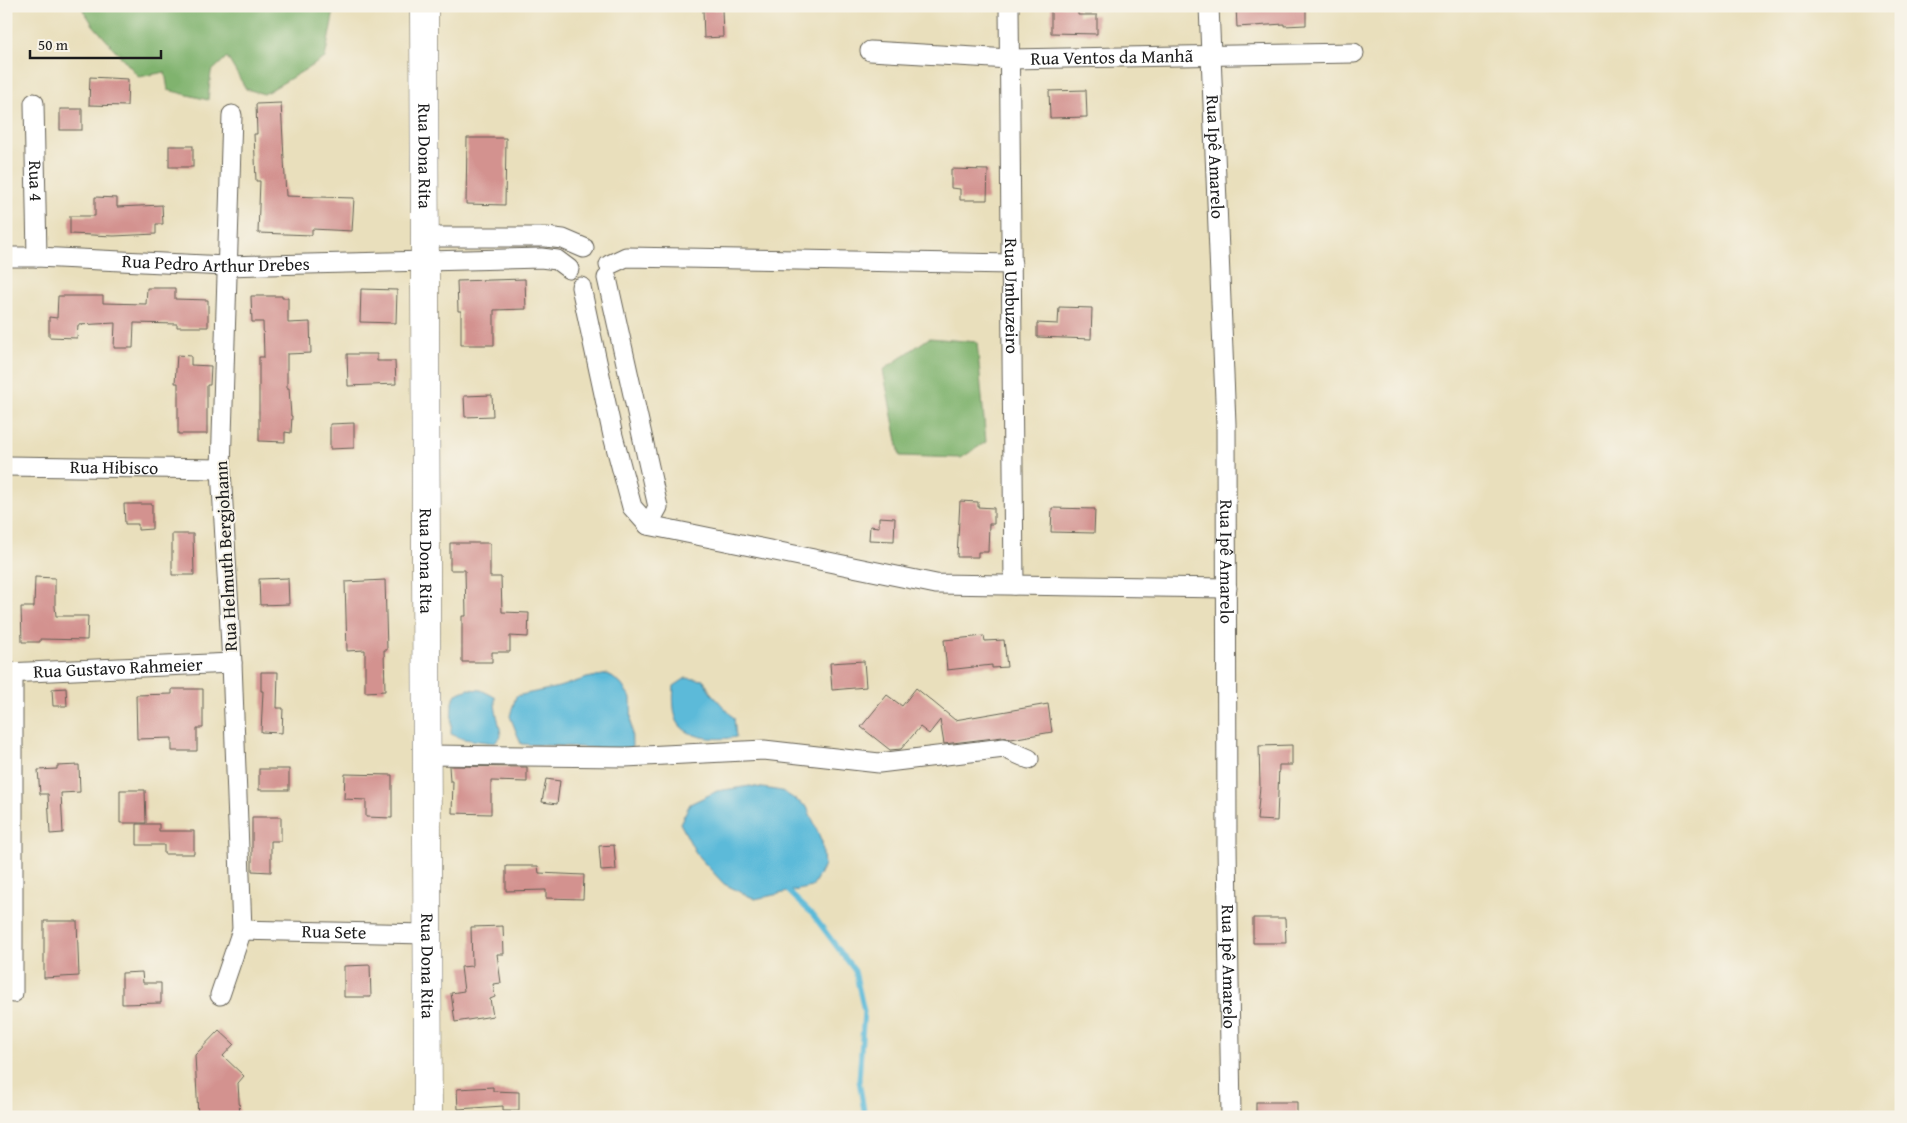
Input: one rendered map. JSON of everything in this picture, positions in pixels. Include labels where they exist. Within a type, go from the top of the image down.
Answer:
[{"type":"main road","name":"Rua Dona Rita","points":[[424,6],[428,1117]]},
{"type":"street","name":"Rua Umbuzeiro","points":[[1009,6],[1014,585]]},
{"type":"street","name":"Rua Ipê Amarelo","points":[[1209,6],[1226,414],[1227,846],[1231,1117]]},
{"type":"street","name":"Rua Ventos da Manhã","points":[[870,51],[1010,58],[1354,54]]},
{"type":"street","name":"Rua 4","points":[[34,103],[37,257]]},
{"type":"street","name":"Rua Helmuth Bergjohann","points":[[220,994],[242,930],[232,663],[221,468],[232,115]]},
{"type":"street","points":[[425,249],[546,237],[563,239],[584,248],[597,249],[607,258],[640,432],[658,507],[648,525]]},
{"type":"street","points":[[584,248],[574,255],[569,269],[575,282],[581,287],[589,288],[596,287],[608,271],[626,257],[1012,264]]},
{"type":"street","points":[[425,249],[557,260],[569,269]]},
{"type":"street","name":"Rua Pedro Arthur Drebes","points":[[6,257],[226,266],[425,249]]},
{"type":"street","points":[[581,287],[613,436],[632,507],[648,525],[936,584],[1227,588]]},
{"type":"street","points":[[613,436],[640,432]]},
{"type":"street","name":"Rua Hibisco","points":[[6,466],[221,468]]},
{"type":"street","name":"Rua Gustavo Rahmeier","points":[[9,673],[232,663]]},
{"type":"street","points":[[9,673],[13,993]]},
{"type":"street","points":[[427,755],[625,757],[764,750],[879,764],[1004,748],[1029,759]]},
{"type":"street","name":"Rua Sete","points":[[242,930],[427,934]]},
{"type":"green space","points":[[81,6],[331,6],[333,16],[325,58],[264,94],[246,89],[227,57],[211,72],[208,100],[168,90],[165,72],[139,77],[93,25]]},
{"type":"green space","points":[[929,338],[977,342],[986,442],[961,458],[900,456],[883,370]]},
{"type":"water","points":[[608,674],[621,684],[631,698],[632,750],[521,744],[510,716],[516,696]]},
{"type":"water","points":[[686,678],[704,680],[710,692],[734,718],[736,737],[720,739],[702,737],[685,730],[680,725],[674,710],[674,686]]},
{"type":"water","points":[[469,689],[481,690],[495,697],[495,707],[501,736],[495,743],[463,739],[451,734],[452,702],[456,694]]},
{"type":"water","points":[[750,786],[782,791],[807,807],[822,842],[824,866],[812,887],[755,899],[724,884],[697,855],[680,823],[690,804],[717,791]]},
{"type":"building","points":[[1051,6],[1078,6],[1078,15],[1097,15],[1097,34],[1051,33]]},
{"type":"building","points":[[1236,6],[1306,6],[1306,25],[1284,26],[1284,24],[1237,27]]},
{"type":"building","points":[[722,9],[723,37],[704,38],[703,10]]},
{"type":"building","points":[[90,77],[128,79],[127,106],[89,105]]},
{"type":"building","points":[[1086,90],[1087,117],[1050,118],[1049,91]]},
{"type":"building","points":[[281,103],[286,196],[354,198],[352,231],[312,229],[312,235],[258,233],[260,181],[256,181],[254,134],[257,134],[256,104]]},
{"type":"building","points":[[60,109],[82,109],[82,130],[60,130]]},
{"type":"building","points":[[467,138],[506,138],[505,205],[466,204]]},
{"type":"building","points":[[169,146],[193,146],[193,167],[169,167]]},
{"type":"building","points":[[951,169],[988,170],[987,200],[960,200],[960,189],[951,188]]},
{"type":"building","points":[[95,197],[117,198],[117,207],[162,205],[163,224],[156,224],[156,234],[114,236],[70,234],[70,216],[95,216]]},
{"type":"building","points":[[525,279],[526,309],[494,310],[494,345],[461,345],[461,311],[458,311],[457,281]]},
{"type":"building","points":[[147,288],[175,288],[175,299],[208,300],[208,327],[177,327],[177,324],[134,323],[133,348],[114,348],[115,323],[78,325],[77,338],[49,337],[49,317],[57,318],[58,296],[103,296],[103,303],[146,304]]},
{"type":"building","points":[[361,289],[397,290],[396,323],[360,322]]},
{"type":"building","points":[[251,296],[282,296],[282,298],[288,298],[288,323],[310,322],[311,353],[287,354],[287,388],[289,388],[292,416],[291,433],[285,432],[285,442],[259,441],[259,357],[264,357],[263,322],[252,322]]},
{"type":"building","points":[[1059,307],[1092,308],[1091,339],[1037,337],[1037,323],[1058,324]]},
{"type":"building","points":[[347,354],[377,354],[377,361],[395,361],[396,384],[348,386]]},
{"type":"building","points":[[177,355],[191,356],[191,365],[211,366],[210,385],[207,385],[207,434],[178,434],[178,383],[175,383]]},
{"type":"building","points":[[492,395],[493,416],[465,417],[464,396]]},
{"type":"building","points":[[354,423],[354,448],[330,449],[330,424]]},
{"type":"building","points":[[960,501],[978,502],[978,507],[994,508],[994,524],[989,524],[988,552],[978,552],[978,557],[957,557]]},
{"type":"building","points":[[124,504],[152,504],[152,529],[138,530],[138,524],[125,524]]},
{"type":"building","points":[[1052,508],[1095,509],[1094,533],[1051,532]]},
{"type":"building","points":[[879,517],[895,518],[894,541],[869,540],[870,526],[879,527]]},
{"type":"building","points":[[172,534],[193,534],[194,575],[172,575]]},
{"type":"building","points":[[450,543],[490,543],[490,577],[501,577],[502,612],[529,613],[528,637],[510,636],[510,652],[492,652],[492,662],[462,662],[462,616],[466,616],[465,570],[450,570]]},
{"type":"building","points":[[35,577],[55,578],[56,616],[88,616],[87,640],[40,639],[40,642],[22,642],[21,607],[34,607]]},
{"type":"building","points":[[288,578],[289,604],[260,605],[259,579]]},
{"type":"building","points":[[385,580],[387,650],[384,650],[385,691],[365,692],[365,650],[347,651],[345,582]]},
{"type":"building","points":[[984,636],[985,641],[1004,640],[1007,667],[992,668],[992,665],[947,670],[944,640]]},
{"type":"building","points":[[864,661],[866,687],[832,690],[830,663]]},
{"type":"building","points":[[261,672],[278,672],[277,708],[283,708],[282,733],[261,732],[263,691],[261,691]]},
{"type":"building","points":[[66,688],[67,706],[53,706],[52,689]]},
{"type":"building","points":[[916,688],[955,720],[1048,704],[1052,732],[1011,739],[1003,737],[944,744],[940,720],[929,734],[920,727],[901,749],[890,750],[861,727],[887,695],[902,706]]},
{"type":"building","points":[[172,689],[203,689],[203,728],[197,728],[197,751],[172,751],[172,738],[137,739],[136,695],[172,694]]},
{"type":"building","points":[[1292,745],[1292,765],[1279,765],[1277,821],[1257,820],[1260,786],[1259,746]]},
{"type":"building","points":[[79,765],[80,792],[61,793],[63,833],[50,834],[48,794],[40,794],[38,770],[57,769],[57,766]]},
{"type":"building","points":[[449,766],[527,767],[527,782],[491,781],[491,814],[452,813],[453,781],[450,781]]},
{"type":"building","points":[[259,769],[289,769],[289,790],[259,790]]},
{"type":"building","points":[[345,774],[392,775],[392,818],[366,817],[366,800],[344,799]]},
{"type":"building","points":[[546,779],[560,781],[557,804],[542,802]]},
{"type":"building","points":[[120,790],[145,790],[146,823],[120,823]]},
{"type":"building","points":[[252,817],[281,817],[281,841],[271,841],[271,872],[252,871]]},
{"type":"building","points":[[137,824],[159,824],[159,831],[194,831],[194,854],[164,854],[164,845],[137,845]]},
{"type":"building","points":[[614,845],[616,870],[601,871],[599,846]]},
{"type":"building","points":[[506,866],[538,866],[539,873],[584,875],[583,899],[546,898],[546,890],[506,891]]},
{"type":"building","points":[[1253,918],[1285,918],[1286,943],[1253,943]]},
{"type":"building","points":[[44,921],[77,921],[79,976],[44,978]]},
{"type":"building","points":[[503,926],[504,954],[497,954],[501,983],[493,984],[495,997],[490,999],[493,1016],[455,1022],[451,993],[464,991],[461,967],[472,966],[471,927]]},
{"type":"building","points":[[370,965],[371,997],[344,997],[344,966]]},
{"type":"building","points":[[142,972],[143,983],[161,983],[161,1003],[122,1004],[122,973]]},
{"type":"building","points":[[219,1030],[234,1044],[223,1056],[244,1076],[238,1083],[240,1117],[198,1117],[195,1055]]},
{"type":"building","points":[[493,1087],[493,1091],[519,1092],[519,1110],[503,1110],[503,1106],[458,1109],[457,1089]]},
{"type":"building","points":[[1256,1102],[1297,1102],[1297,1117],[1256,1117]]},
{"type":"waterway","points":[[785,888],[813,915],[855,971],[864,1011],[859,1080],[865,1117]]}]
